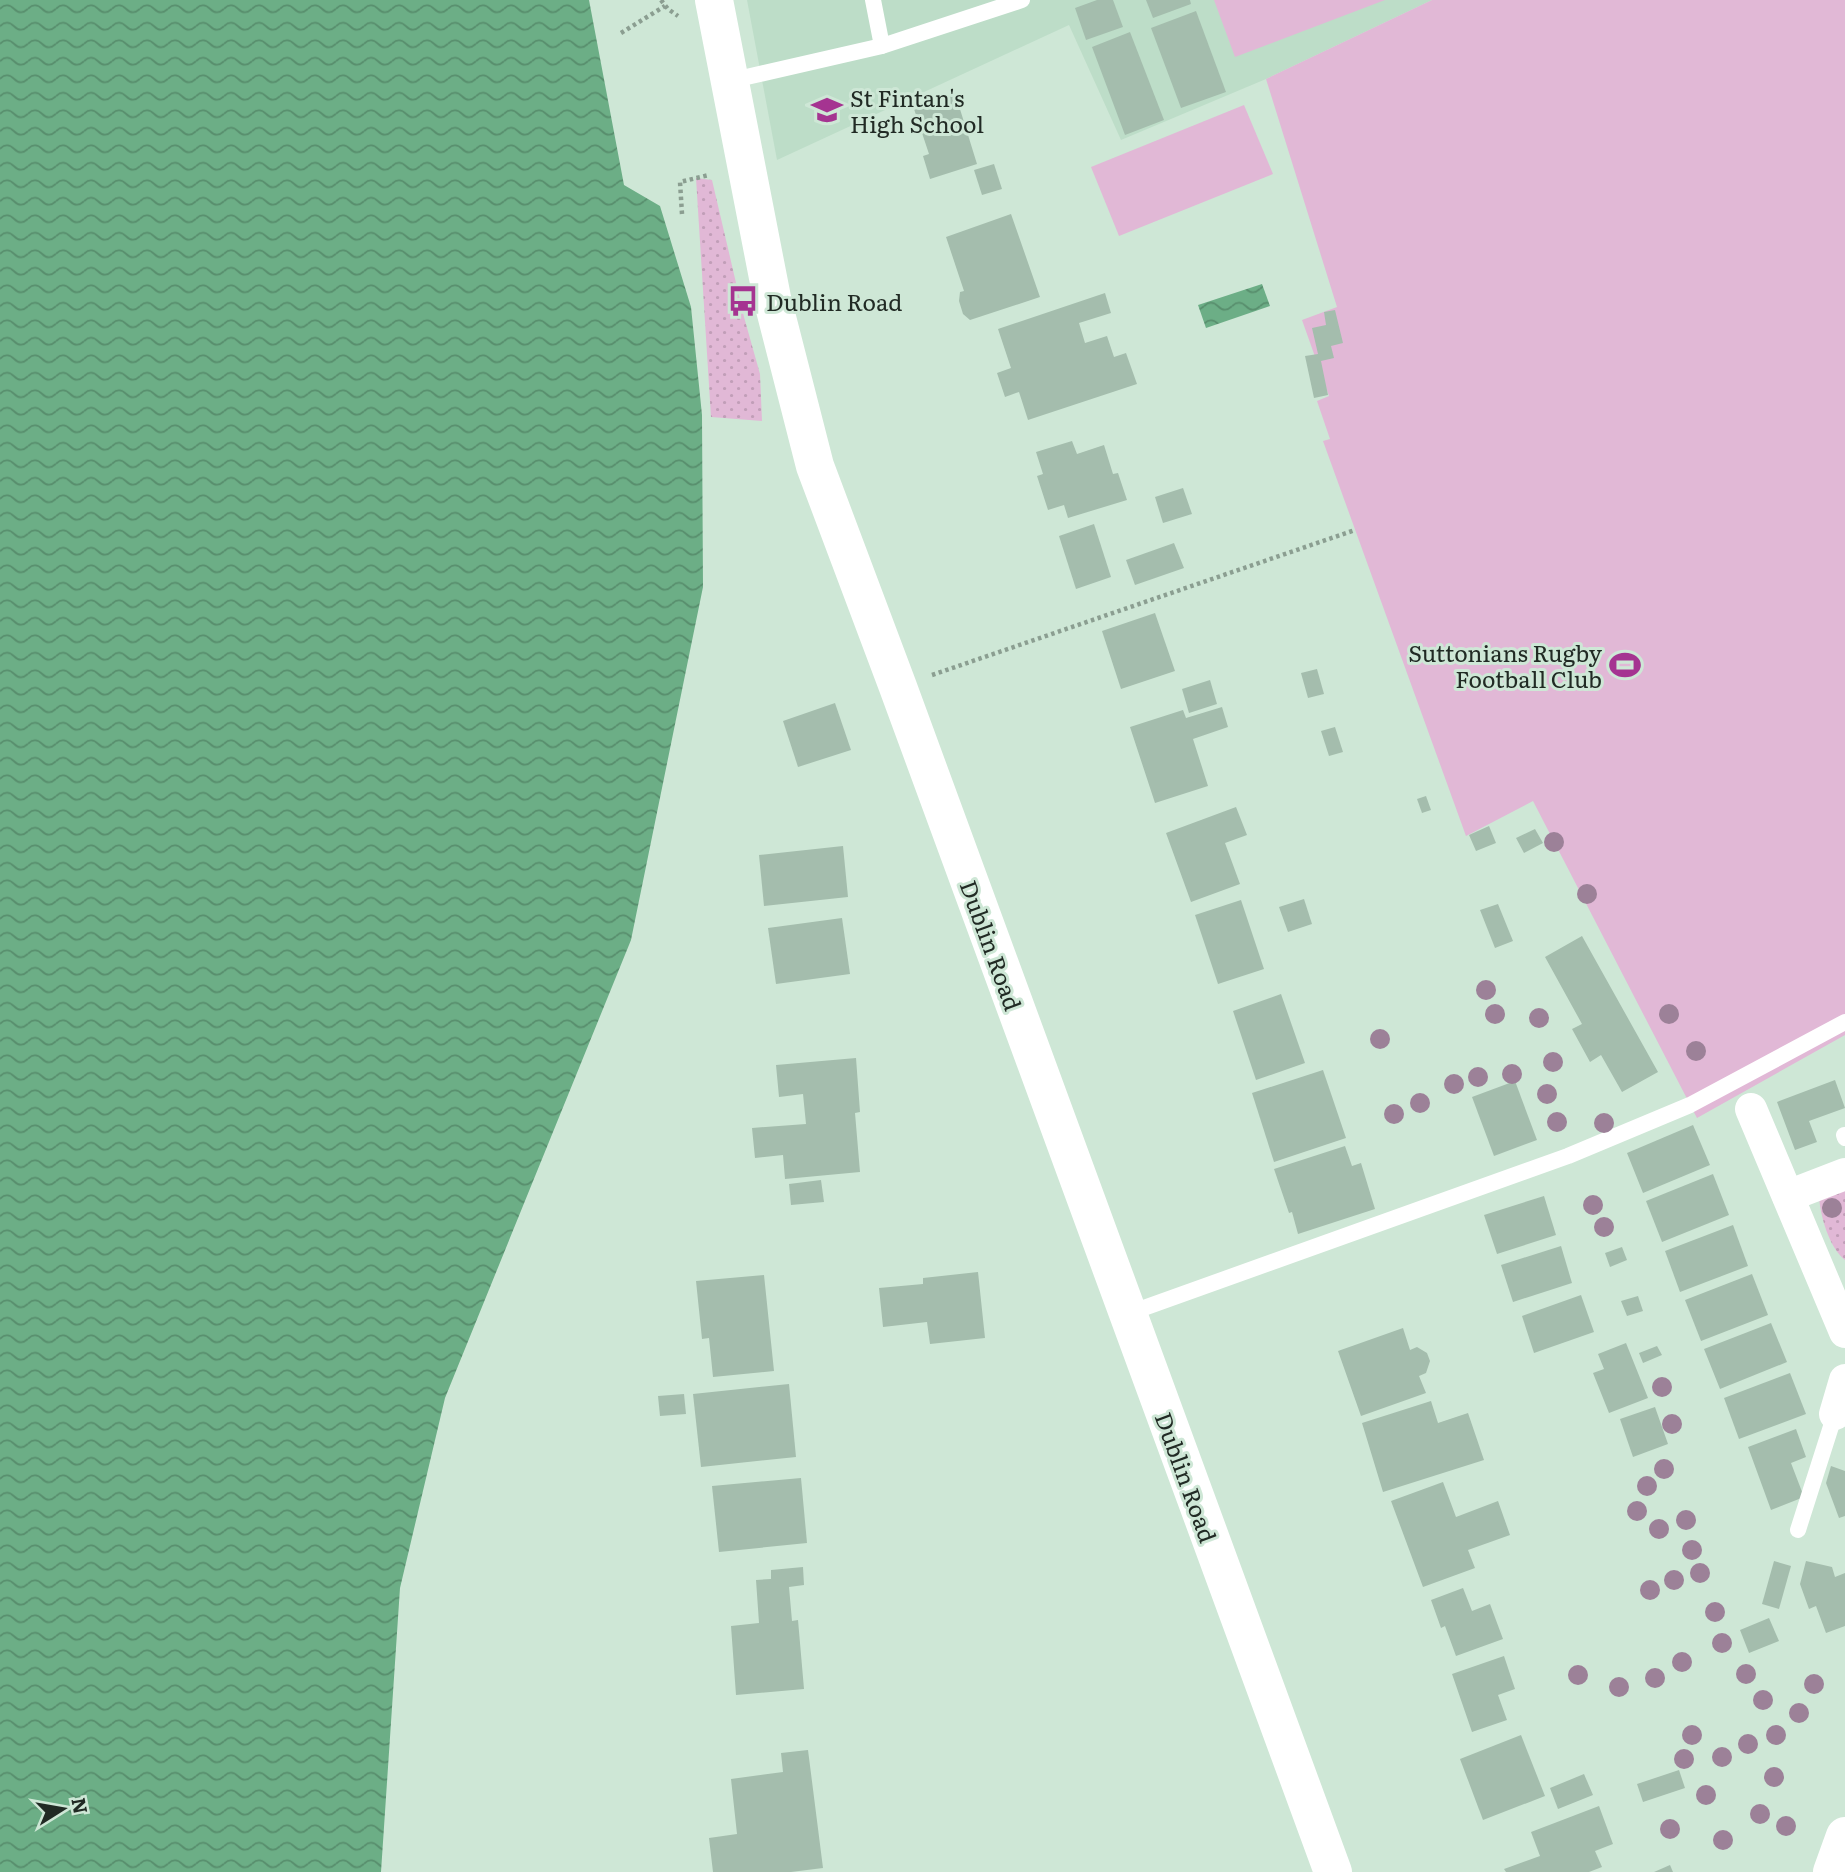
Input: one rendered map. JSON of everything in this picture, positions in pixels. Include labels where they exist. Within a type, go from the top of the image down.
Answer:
[{"type":"main road","name":"Dublin Road","points":[[714,0],[772,298],[815,466],[1333,1872]]},
{"type":"main road","points":[[1832,1872],[1845,1836]]},
{"type":"street","points":[[1751,1109],[1788,1196],[1839,1300],[1845,1332]]},
{"type":"street","points":[[1788,1196],[1845,1174]]},
{"type":"street","points":[[1835,1414],[1845,1380]]},
{"type":"lane","points":[[873,0],[882,46]]},
{"type":"lane","points":[[729,81],[882,46],[1022,0]]},
{"type":"lane","points":[[1127,1314],[1569,1156],[1690,1105],[1845,1022]]},
{"type":"lane","points":[[1798,1530],[1835,1414]]},
{"type":"path","points":[[621,33],[665,6]]},
{"type":"path","points":[[682,214],[680,182],[698,178]]},
{"type":"path","points":[[898,687],[1355,530]]},
{"type":"shaded area","name":"St Fintan's High School","points":[[747,0],[1432,0],[1266,79],[1121,140],[1069,25],[777,160]]},
{"type":"shaded area","points":[[1214,0],[1385,0],[1235,57]]},
{"type":"shaded area","name":"Suttonians Rugby Football Club","points":[[1432,0],[1845,0],[1845,1035],[1697,1118],[1533,801],[1466,836],[1323,441],[1330,439],[1317,401],[1329,396],[1302,320],[1337,307],[1266,79]]},
{"type":"shaded area","points":[[1244,105],[1273,174],[1119,236],[1091,167]]},
{"type":"shaded area","points":[[696,178],[712,180],[760,374],[762,421],[711,417]]},
{"type":"shaded area","points":[[1845,1185],[1845,1260],[1834,1248],[1826,1231],[1819,1196]]},
{"type":"water","points":[[0,0],[589,0],[624,185],[660,206],[691,307],[702,415],[703,587],[631,940],[445,1398],[400,1588],[381,1872],[0,1872]]},
{"type":"water","points":[[1262,284],[1270,306],[1206,328],[1198,305]]},
{"type":"building","points":[[1097,0],[1113,0],[1123,27],[1086,40],[1075,8]]},
{"type":"building","points":[[1146,0],[1190,0],[1191,4],[1153,18]]},
{"type":"building","points":[[1196,11],[1226,92],[1181,108],[1151,28]]},
{"type":"building","points":[[1130,32],[1164,120],[1125,135],[1092,47]]},
{"type":"building","points":[[955,93],[977,164],[930,179],[923,156],[929,154],[913,106]]},
{"type":"building","points":[[994,164],[1002,189],[982,195],[974,170]]},
{"type":"building","points":[[1011,214],[1040,297],[970,320],[963,314],[959,301],[960,292],[964,291],[946,237]]},
{"type":"building","points":[[1105,293],[1111,313],[1079,323],[1085,343],[1107,336],[1114,357],[1126,353],[1137,384],[1028,420],[1019,392],[1005,397],[997,373],[1011,368],[998,329]]},
{"type":"building","points":[[1335,310],[1343,343],[1331,346],[1334,358],[1321,361],[1328,395],[1314,398],[1305,356],[1318,354],[1312,328],[1326,325],[1324,312]]},
{"type":"building","points":[[1072,441],[1077,454],[1104,445],[1113,474],[1118,473],[1127,500],[1068,518],[1064,505],[1048,510],[1037,476],[1043,474],[1036,452]]},
{"type":"building","points":[[1183,488],[1192,514],[1163,523],[1155,497]]},
{"type":"building","points":[[1094,524],[1111,577],[1076,589],[1059,536]]},
{"type":"building","points":[[1174,543],[1184,568],[1135,585],[1126,560]]},
{"type":"building","points":[[1155,613],[1175,671],[1121,689],[1102,631]]},
{"type":"building","points":[[1317,669],[1324,694],[1308,698],[1301,673]]},
{"type":"building","points":[[1210,680],[1217,704],[1189,713],[1182,689]]},
{"type":"building","points":[[835,703],[851,750],[798,767],[783,721]]},
{"type":"building","points":[[1222,707],[1228,727],[1193,739],[1208,786],[1155,803],[1130,727],[1183,710],[1186,718]]},
{"type":"building","points":[[1335,727],[1343,752],[1329,756],[1321,731]]},
{"type":"building","points":[[1426,796],[1431,810],[1422,813],[1417,799]]},
{"type":"building","points":[[1236,807],[1247,835],[1225,843],[1240,884],[1191,902],[1166,833]]},
{"type":"building","points":[[1489,826],[1496,843],[1476,851],[1469,835]]},
{"type":"building","points":[[1535,829],[1543,843],[1524,853],[1516,838]]},
{"type":"building","points":[[843,846],[848,897],[764,906],[759,855]]},
{"type":"building","points":[[1304,899],[1312,924],[1288,932],[1279,907]]},
{"type":"building","points":[[1241,900],[1264,969],[1218,984],[1195,915]]},
{"type":"building","points":[[1498,904],[1513,941],[1495,948],[1480,910]]},
{"type":"building","points":[[842,918],[850,974],[776,984],[768,928]]},
{"type":"building","points":[[1582,936],[1658,1072],[1622,1092],[1601,1055],[1590,1062],[1572,1029],[1582,1024],[1545,957]]},
{"type":"building","points":[[1281,994],[1305,1063],[1256,1080],[1233,1011]]},
{"type":"building","points":[[856,1058],[860,1112],[855,1113],[860,1172],[785,1179],[783,1155],[755,1158],[752,1128],[806,1124],[803,1094],[779,1097],[776,1065]]},
{"type":"building","points":[[1323,1070],[1346,1138],[1274,1162],[1252,1093]]},
{"type":"building","points":[[1835,1080],[1845,1108],[1809,1121],[1817,1142],[1795,1150],[1777,1102]]},
{"type":"building","points":[[1515,1081],[1537,1140],[1494,1156],[1472,1097]]},
{"type":"building","points":[[1693,1125],[1710,1165],[1643,1193],[1627,1153]]},
{"type":"building","points":[[1345,1146],[1352,1166],[1361,1163],[1375,1209],[1298,1234],[1274,1169]]},
{"type":"building","points":[[1713,1174],[1729,1215],[1662,1242],[1646,1201]]},
{"type":"building","points":[[821,1180],[824,1202],[791,1205],[789,1184]]},
{"type":"building","points":[[1544,1196],[1556,1235],[1497,1254],[1484,1215]]},
{"type":"building","points":[[1733,1225],[1748,1266],[1680,1292],[1665,1251]]},
{"type":"building","points":[[1561,1246],[1572,1283],[1513,1302],[1501,1265]]},
{"type":"building","points":[[1622,1247],[1627,1260],[1610,1267],[1605,1253]]},
{"type":"building","points":[[978,1272],[985,1338],[930,1344],[927,1322],[883,1327],[879,1288],[923,1284],[923,1278]]},
{"type":"building","points":[[1752,1274],[1768,1315],[1701,1341],[1685,1300]]},
{"type":"building","points":[[764,1275],[774,1371],[713,1377],[709,1338],[702,1339],[696,1281]]},
{"type":"building","points":[[1581,1295],[1594,1332],[1534,1353],[1522,1316]]},
{"type":"building","points":[[1638,1296],[1643,1311],[1627,1316],[1621,1301]]},
{"type":"building","points":[[1771,1323],[1787,1362],[1720,1389],[1704,1349]]},
{"type":"building","points":[[1403,1328],[1410,1350],[1417,1347],[1427,1353],[1430,1361],[1426,1373],[1419,1376],[1426,1393],[1361,1416],[1338,1351]]},
{"type":"building","points":[[1626,1343],[1648,1398],[1609,1413],[1593,1373],[1604,1369],[1598,1354]]},
{"type":"building","points":[[1657,1346],[1662,1355],[1643,1363],[1639,1353]]},
{"type":"building","points":[[1790,1373],[1806,1414],[1739,1439],[1724,1398]]},
{"type":"building","points":[[789,1384],[796,1457],[701,1467],[693,1394]]},
{"type":"building","points":[[684,1394],[686,1414],[660,1416],[658,1396]]},
{"type":"building","points":[[1431,1401],[1438,1423],[1468,1413],[1484,1460],[1383,1492],[1362,1423]]},
{"type":"building","points":[[1655,1407],[1668,1444],[1633,1457],[1620,1419]]},
{"type":"building","points":[[1796,1429],[1806,1457],[1791,1463],[1804,1497],[1771,1510],[1748,1447]]},
{"type":"building","points":[[1831,1466],[1845,1471],[1845,1516],[1839,1518],[1826,1483]]},
{"type":"building","points":[[801,1478],[807,1543],[719,1552],[712,1486]]},
{"type":"building","points":[[1443,1482],[1456,1517],[1498,1501],[1510,1535],[1468,1550],[1475,1568],[1423,1587],[1391,1501]]},
{"type":"building","points":[[1774,1561],[1791,1566],[1779,1609],[1762,1604]]},
{"type":"building","points":[[1806,1561],[1832,1567],[1835,1577],[1845,1573],[1845,1626],[1826,1633],[1816,1606],[1809,1609],[1800,1584]]},
{"type":"building","points":[[803,1567],[804,1585],[789,1587],[792,1621],[798,1620],[804,1689],[736,1695],[731,1626],[759,1623],[756,1580],[771,1579],[771,1570]]},
{"type":"building","points":[[1463,1588],[1472,1611],[1490,1604],[1503,1639],[1456,1656],[1445,1626],[1441,1628],[1431,1600]]},
{"type":"building","points":[[1769,1618],[1779,1641],[1749,1653],[1740,1630]]},
{"type":"building","points":[[1504,1656],[1515,1689],[1498,1695],[1507,1720],[1472,1732],[1452,1674]]},
{"type":"building","points":[[1521,1735],[1545,1796],[1483,1820],[1460,1759]]},
{"type":"building","points":[[808,1750],[823,1868],[791,1872],[713,1872],[709,1838],[737,1834],[731,1779],[783,1772],[781,1753]]},
{"type":"building","points":[[1679,1770],[1685,1788],[1643,1802],[1637,1784]]},
{"type":"building","points":[[1584,1774],[1593,1795],[1558,1809],[1550,1788]]},
{"type":"building","points":[[1599,1806],[1613,1844],[1595,1851],[1602,1867],[1589,1872],[1506,1872],[1504,1869],[1540,1856],[1531,1832]]},
{"type":"building","points":[[1670,1865],[1673,1872],[1654,1872]]},
{"type":"place","name":"St Fintan's High School","points":[[827,110]]},
{"type":"place","name":"Dublin Road","points":[[743,301]]},
{"type":"place","name":"Suttonians Rugby Football Club","points":[[1625,665]]}]
